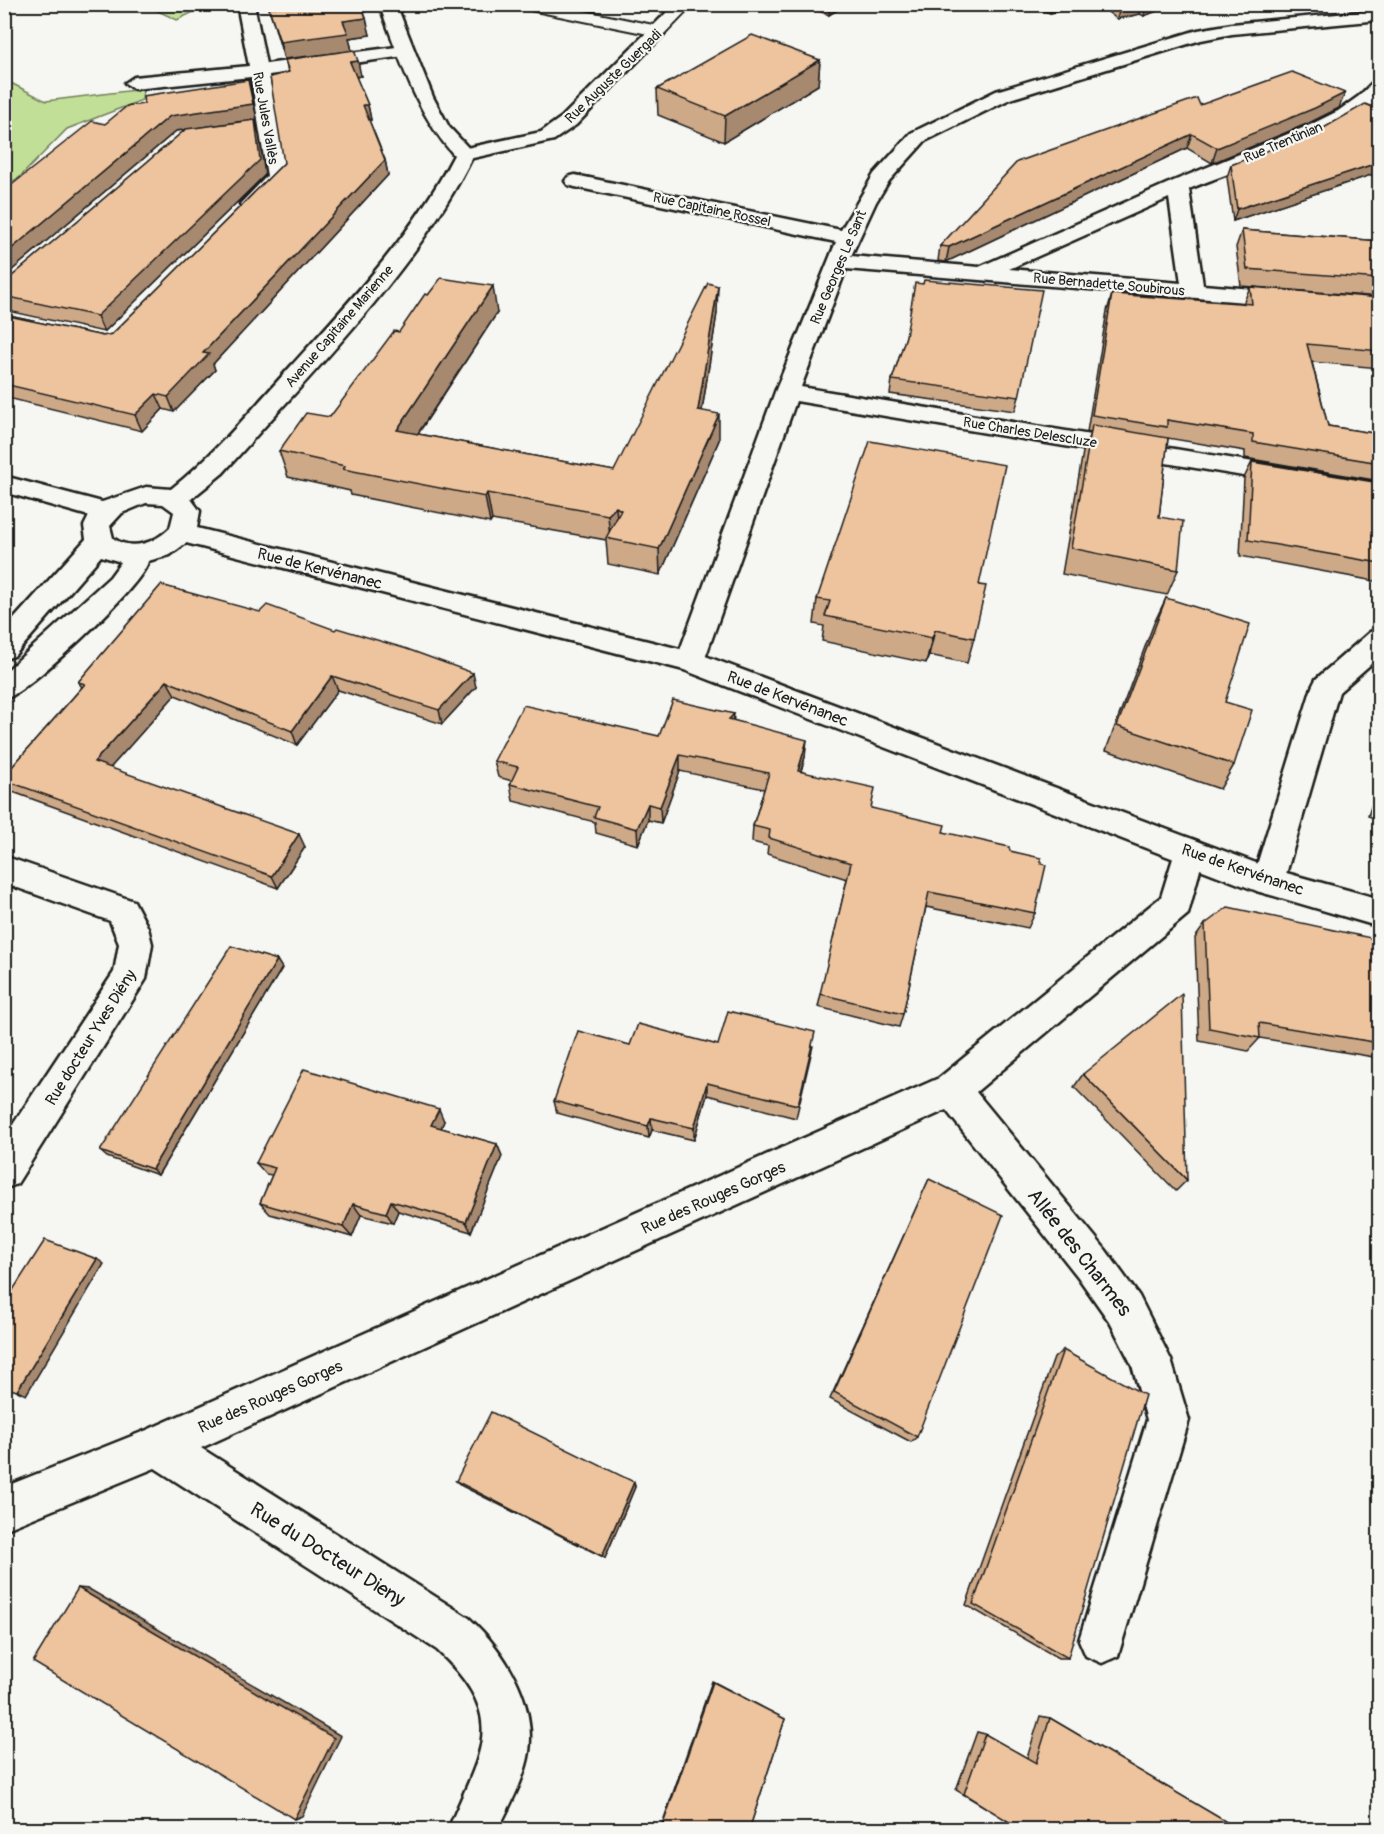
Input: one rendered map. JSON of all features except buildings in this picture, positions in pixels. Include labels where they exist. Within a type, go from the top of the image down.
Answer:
[{"type":"street","name":"Rue Jules Vallès","points":[[237,217],[277,177],[270,125],[245,4]]},
{"type":"street","points":[[387,4],[404,51],[441,129],[464,154]]},
{"type":"street","name":"Rue Auguste Guergadi","points":[[464,154],[547,136],[569,121],[685,4]]},
{"type":"street","points":[[1281,5],[1297,22]]},
{"type":"street","name":"Rue Georges Le Sant","points":[[690,661],[787,392],[848,238],[879,179],[906,147],[918,138],[1003,95],[1198,35],[1297,22],[1380,15]]},
{"type":"street","points":[[134,83],[258,71],[404,51]]},
{"type":"street","name":"Rue Trentinian","points":[[982,273],[1178,186],[1339,119],[1372,97],[1380,86]]},
{"type":"street","points":[[248,128],[270,125]]},
{"type":"street","name":"Avenue Capitaine Marienne","points":[[175,499],[214,467],[388,272],[453,176],[464,154]]},
{"type":"street","name":"Rue Capitaine Rossel","points":[[575,180],[848,238]]},
{"type":"street","points":[[1178,186],[1193,291]]},
{"type":"street","name":"Rue Bernadette Soubirous","points":[[839,262],[1380,306]]},
{"type":"street","name":"Rue Charles Delescluze","points":[[787,392],[1380,491]]},
{"type":"street","points":[[4,484],[106,512]]},
{"type":"street","points":[[161,495],[175,499],[187,511],[188,520],[181,533],[165,546],[136,554],[109,549],[100,541],[97,532],[99,522],[106,512],[131,498],[161,495]]},
{"type":"street","name":"Rue de Kervénanec","points":[[181,533],[690,661],[1268,881],[1380,913]]},
{"type":"street","points":[[4,650],[71,570],[100,541]]},
{"type":"street","points":[[4,689],[32,668],[120,584],[134,566],[136,554]]},
{"type":"street","points":[[1268,881],[1326,687],[1380,639]]},
{"type":"street","name":"Rue des Rouges Gorges","points":[[158,1446],[952,1090],[1176,904],[1189,851]]},
{"type":"street","name":"Rue docteur Yves Diény","points":[[4,869],[122,911],[132,924],[137,940],[136,959],[129,979],[4,1171]]},
{"type":"street","name":"Allée des Charmes","points":[[952,1090],[1116,1294],[1151,1356],[1162,1388],[1168,1420],[1102,1640]]},
{"type":"street","points":[[4,1509],[158,1446]]},
{"type":"street","name":"Rue du Docteur Dieny","points":[[158,1446],[453,1634],[476,1654],[493,1682],[504,1714],[505,1753],[472,1830]]},
{"type":"lane","points":[[525,4],[658,32]]},
{"type":"green space","points":[[145,5],[208,5],[177,20]]},
{"type":"green space","points":[[5,80],[46,101],[143,89],[142,100],[67,129],[19,178],[5,185]]}]
